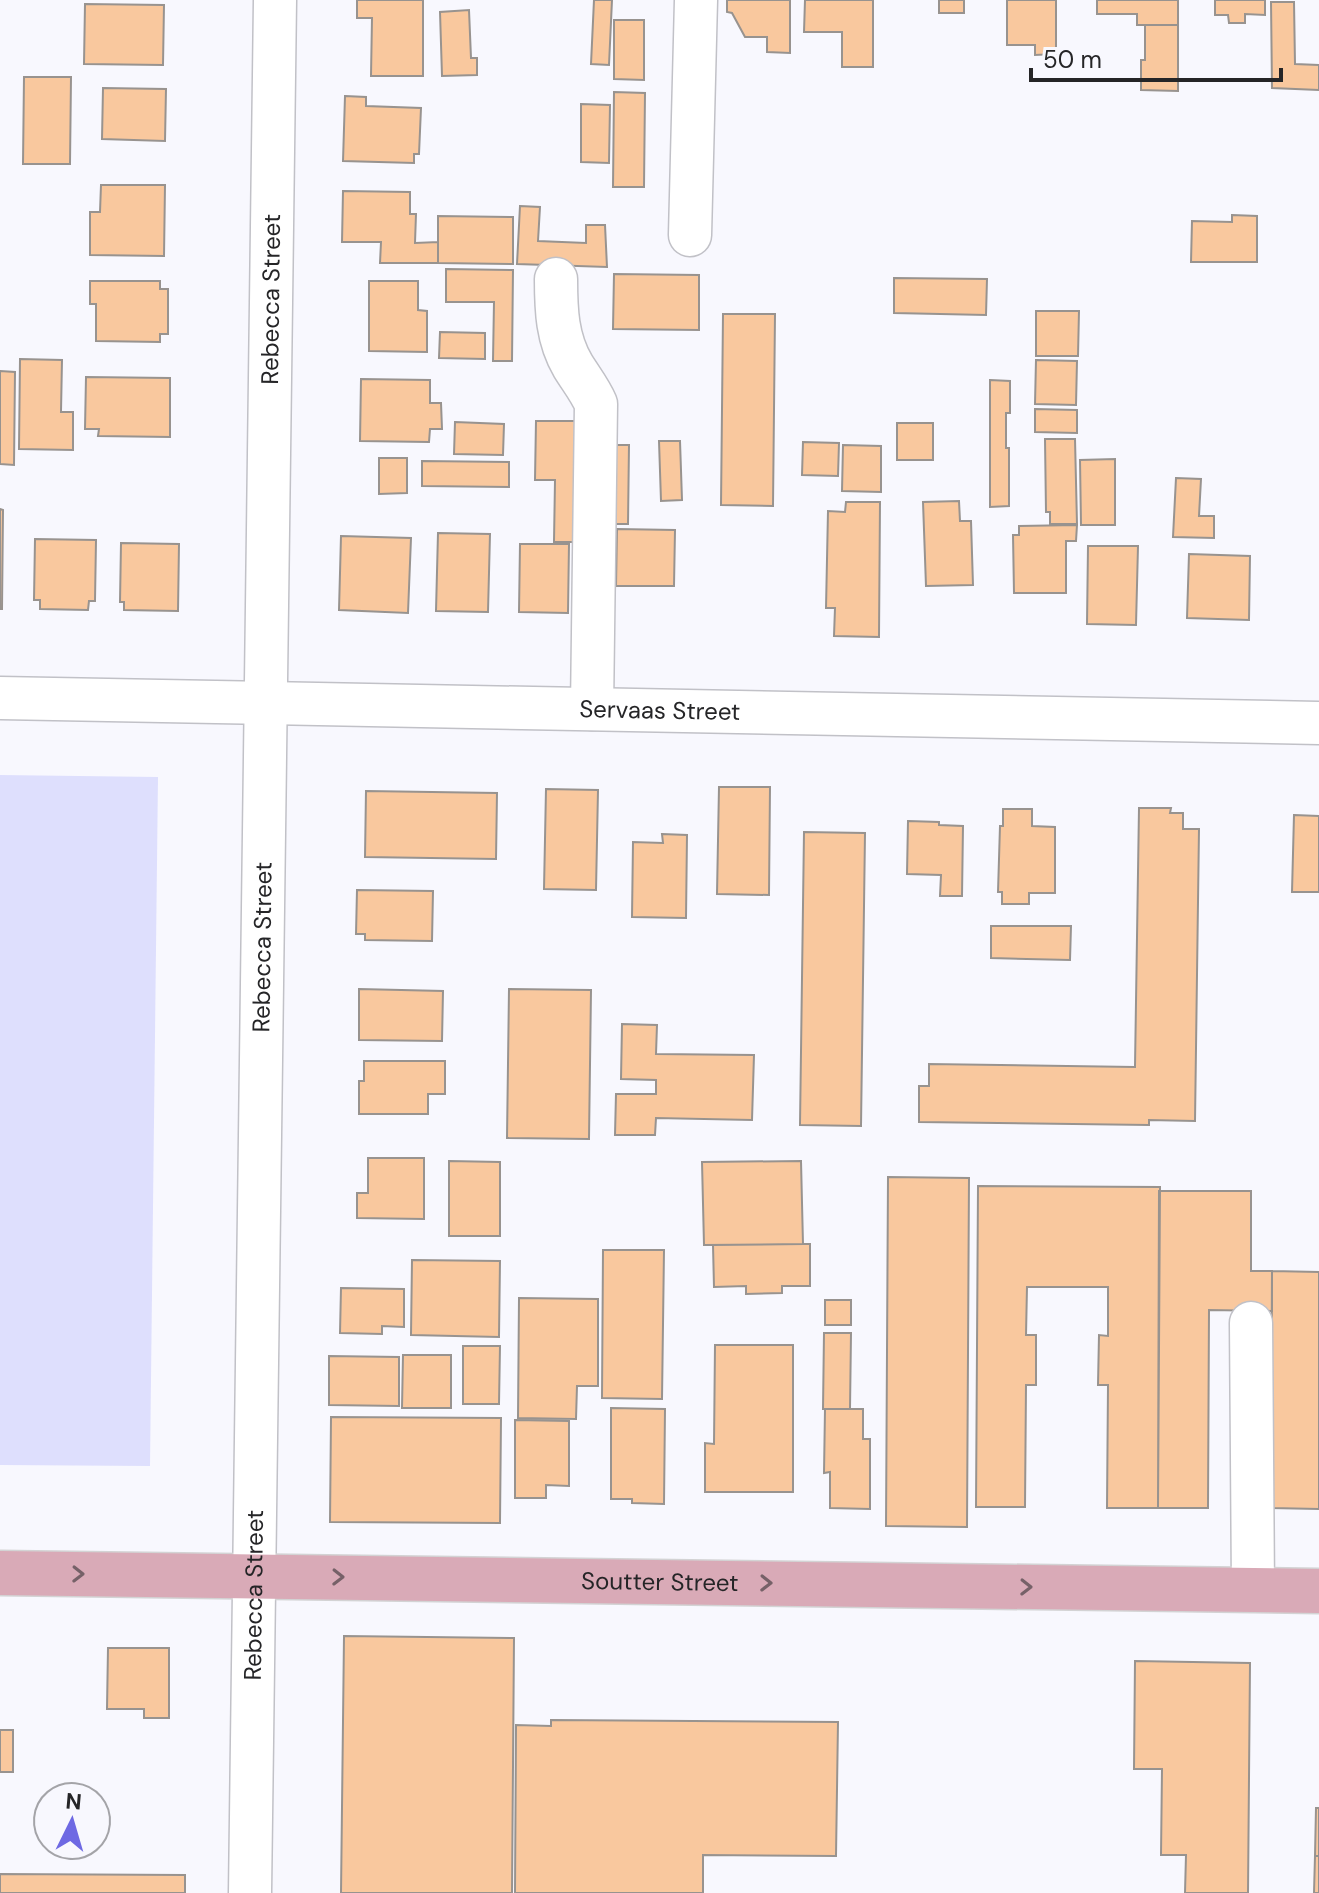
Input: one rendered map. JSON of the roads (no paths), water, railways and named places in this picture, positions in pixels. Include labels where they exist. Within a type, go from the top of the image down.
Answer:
[{"type":"main road","name":"Soutter Street","points":[[0,1573],[1319,1591]]},
{"type":"street","name":"Rebecca Street","points":[[250,1893],[275,0]]},
{"type":"street","points":[[690,235],[696,0]]},
{"type":"street","points":[[556,279],[558,325],[564,348],[596,404],[592,709]]},
{"type":"street","name":"Servaas Street","points":[[0,698],[1319,723]]},
{"type":"street","points":[[1251,1323],[1253,1590]]}]
